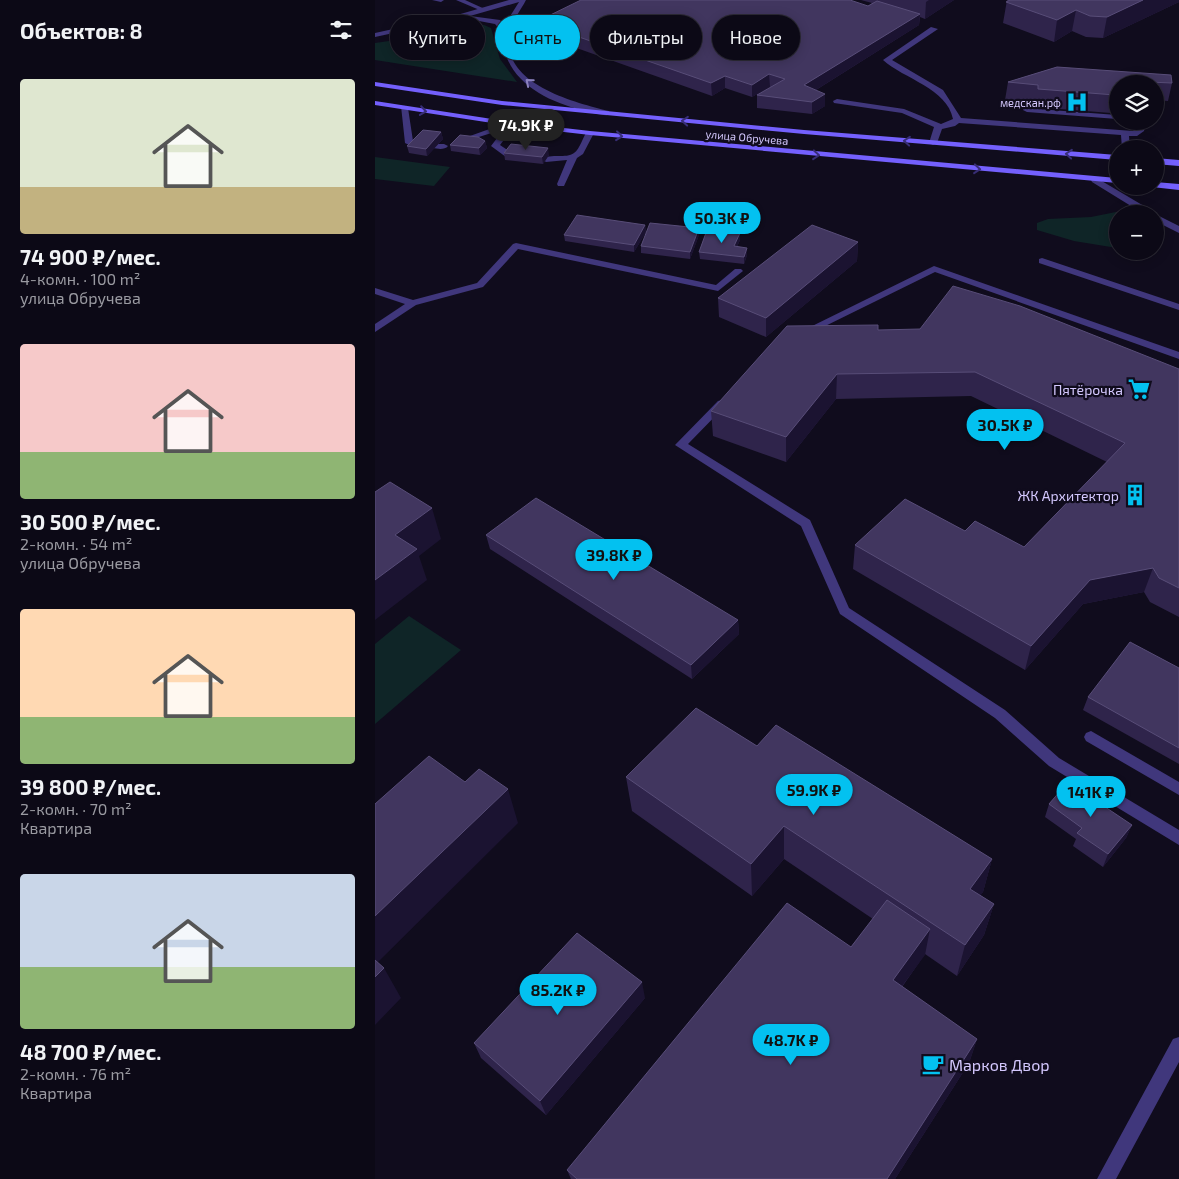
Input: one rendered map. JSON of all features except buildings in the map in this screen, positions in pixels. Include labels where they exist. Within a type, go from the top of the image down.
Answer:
[{"type":"main road","name":"улица Обручева","points":[[375,84],[502,103],[1109,157]]},
{"type":"main road","name":"улица Обручева","points":[[375,103],[512,124],[590,133],[1109,181]]},
{"type":"main road","points":[[1164,162],[1179,163]]},
{"type":"main road","points":[[1164,185],[1179,186]]},
{"type":"street","points":[[435,0],[441,0]]},
{"type":"street","points":[[459,0],[484,10]]},
{"type":"street","points":[[465,15],[517,0]]},
{"type":"street","points":[[515,15],[523,0]]},
{"type":"street","points":[[934,29],[887,60],[940,92],[956,115],[957,120]]},
{"type":"street","points":[[375,35],[390,32]]},
{"type":"street","points":[[511,60],[521,75],[533,87],[561,102],[606,113]]},
{"type":"street","points":[[837,101],[904,111],[939,127],[952,124],[957,120],[1134,134],[1140,130]]},
{"type":"street","points":[[404,108],[409,143],[417,144]]},
{"type":"street","points":[[1027,110],[1109,116]]},
{"type":"street","points":[[459,141],[512,124]]},
{"type":"street","points":[[509,155],[495,146],[512,124]]},
{"type":"street","points":[[933,143],[939,127]]},
{"type":"street","points":[[546,159],[573,157],[579,154],[590,133]]},
{"type":"street","points":[[1125,133],[1125,140]]},
{"type":"street","points":[[561,184],[573,157]]},
{"type":"street","points":[[1095,180],[1136,205]]},
{"type":"street","points":[[1164,222],[1179,230]]},
{"type":"street","points":[[375,329],[413,304],[479,285],[516,246],[717,288],[738,270]]},
{"type":"street","points":[[1042,262],[1179,307]]},
{"type":"street","points":[[795,337],[934,269],[1179,356]]},
{"type":"street","points":[[375,291],[413,304]]},
{"type":"street","points":[[729,395],[681,445],[806,523],[844,611],[1000,714],[1054,762],[1179,838]]},
{"type":"street","points":[[1091,738],[1179,789]]},
{"type":"street","points":[[1106,1179],[1179,1046]]},
{"type":"green space","points":[[485,25],[491,28],[495,42],[495,60],[501,60],[517,82],[375,60],[375,43],[390,41],[390,60],[485,60]]},
{"type":"green space","points":[[375,157],[450,167],[434,186],[375,179]]},
{"type":"green space","points":[[1109,213],[1109,247],[1074,241],[1037,230],[1037,223],[1048,219],[1091,217]]},
{"type":"green space","points":[[409,616],[461,650],[375,724],[375,644]]},
{"type":"place","name":"медскан.рф","points":[[1077,102]]},
{"type":"place","name":"Пятёрочка","points":[[1139,389]]},
{"type":"place","name":"ЖК Архитектор","points":[[1135,495]]},
{"type":"place","name":"Марков Двор","points":[[933,1064]]}]
